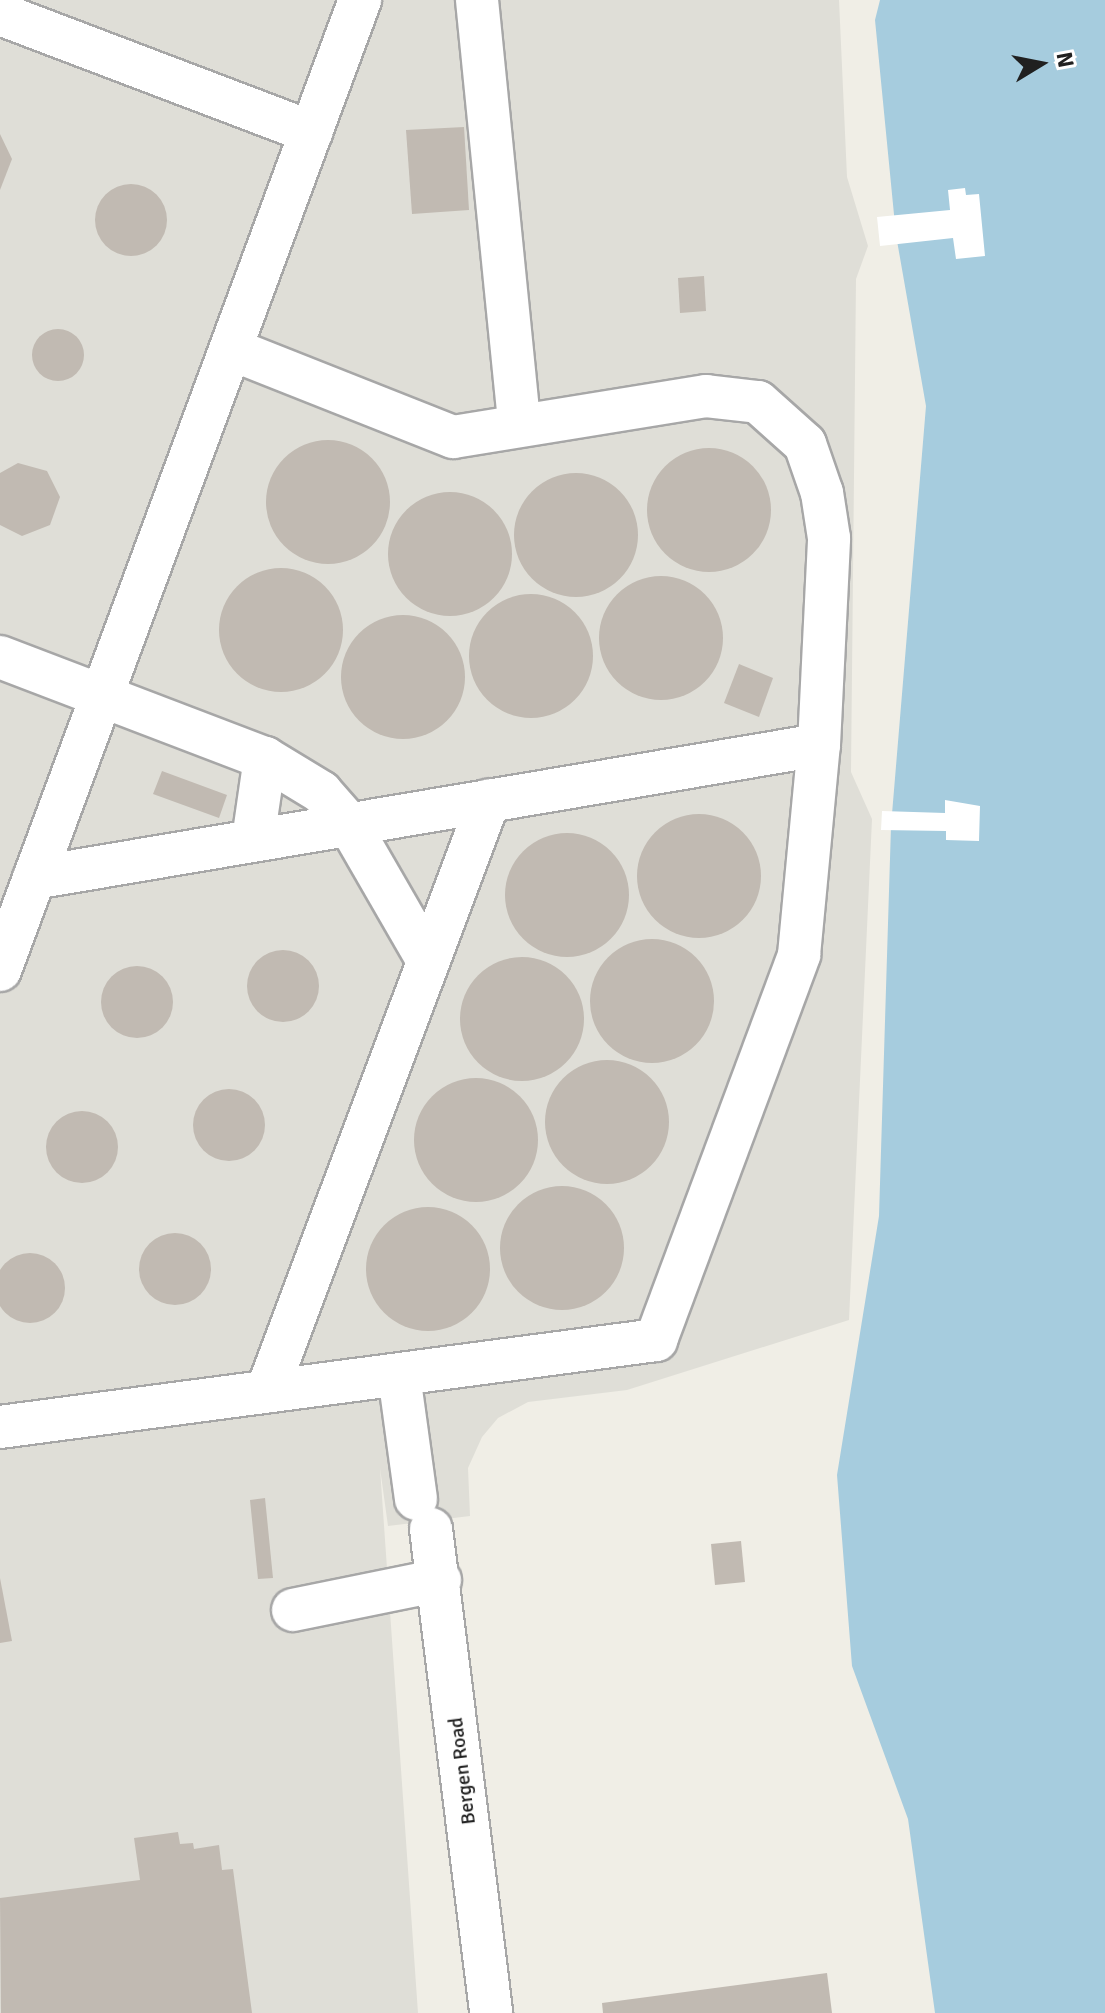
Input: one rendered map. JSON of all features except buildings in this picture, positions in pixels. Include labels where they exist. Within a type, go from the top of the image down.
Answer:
[{"type":"street","points":[[0,970],[360,0]]},
{"type":"street","points":[[477,0],[519,423]]},
{"type":"street","points":[[0,14],[311,132]]},
{"type":"street","points":[[0,1427],[656,1340],[799,955],[819,745],[829,538],[822,493],[805,444],[758,402],[706,396],[519,423],[453,437],[231,349]]},
{"type":"street","points":[[0,657],[265,758],[321,792],[349,824],[428,961]]},
{"type":"street","points":[[34,878],[819,745]]},
{"type":"street","points":[[253,840],[265,758]]},
{"type":"street","points":[[267,1391],[489,800]]},
{"type":"street","name":"Bergen Road","points":[[399,1375],[423,1514],[440,1580],[491,2013]]},
{"type":"street","points":[[293,1610],[440,1580]]},
{"type":"shaded area","points":[[0,0],[839,0],[847,177],[868,246],[856,279],[851,772],[872,819],[849,1320],[627,1390],[528,1402],[498,1418],[482,1437],[468,1468],[470,1516],[388,1526],[380,1468],[418,2013],[0,2013]]},
{"type":"water","points":[[880,0],[1105,0],[1105,2013],[935,2013],[908,1819],[852,1666],[837,1475],[879,1216],[891,826],[926,406],[896,235],[875,20]]},
{"type":"pier","points":[[965,188],[966,195],[979,194],[985,256],[956,259],[953,238],[880,246],[877,217],[950,210],[948,190]]},
{"type":"pier","points":[[945,800],[980,806],[979,841],[946,840],[946,831],[881,830],[882,811],[945,813]]}]
